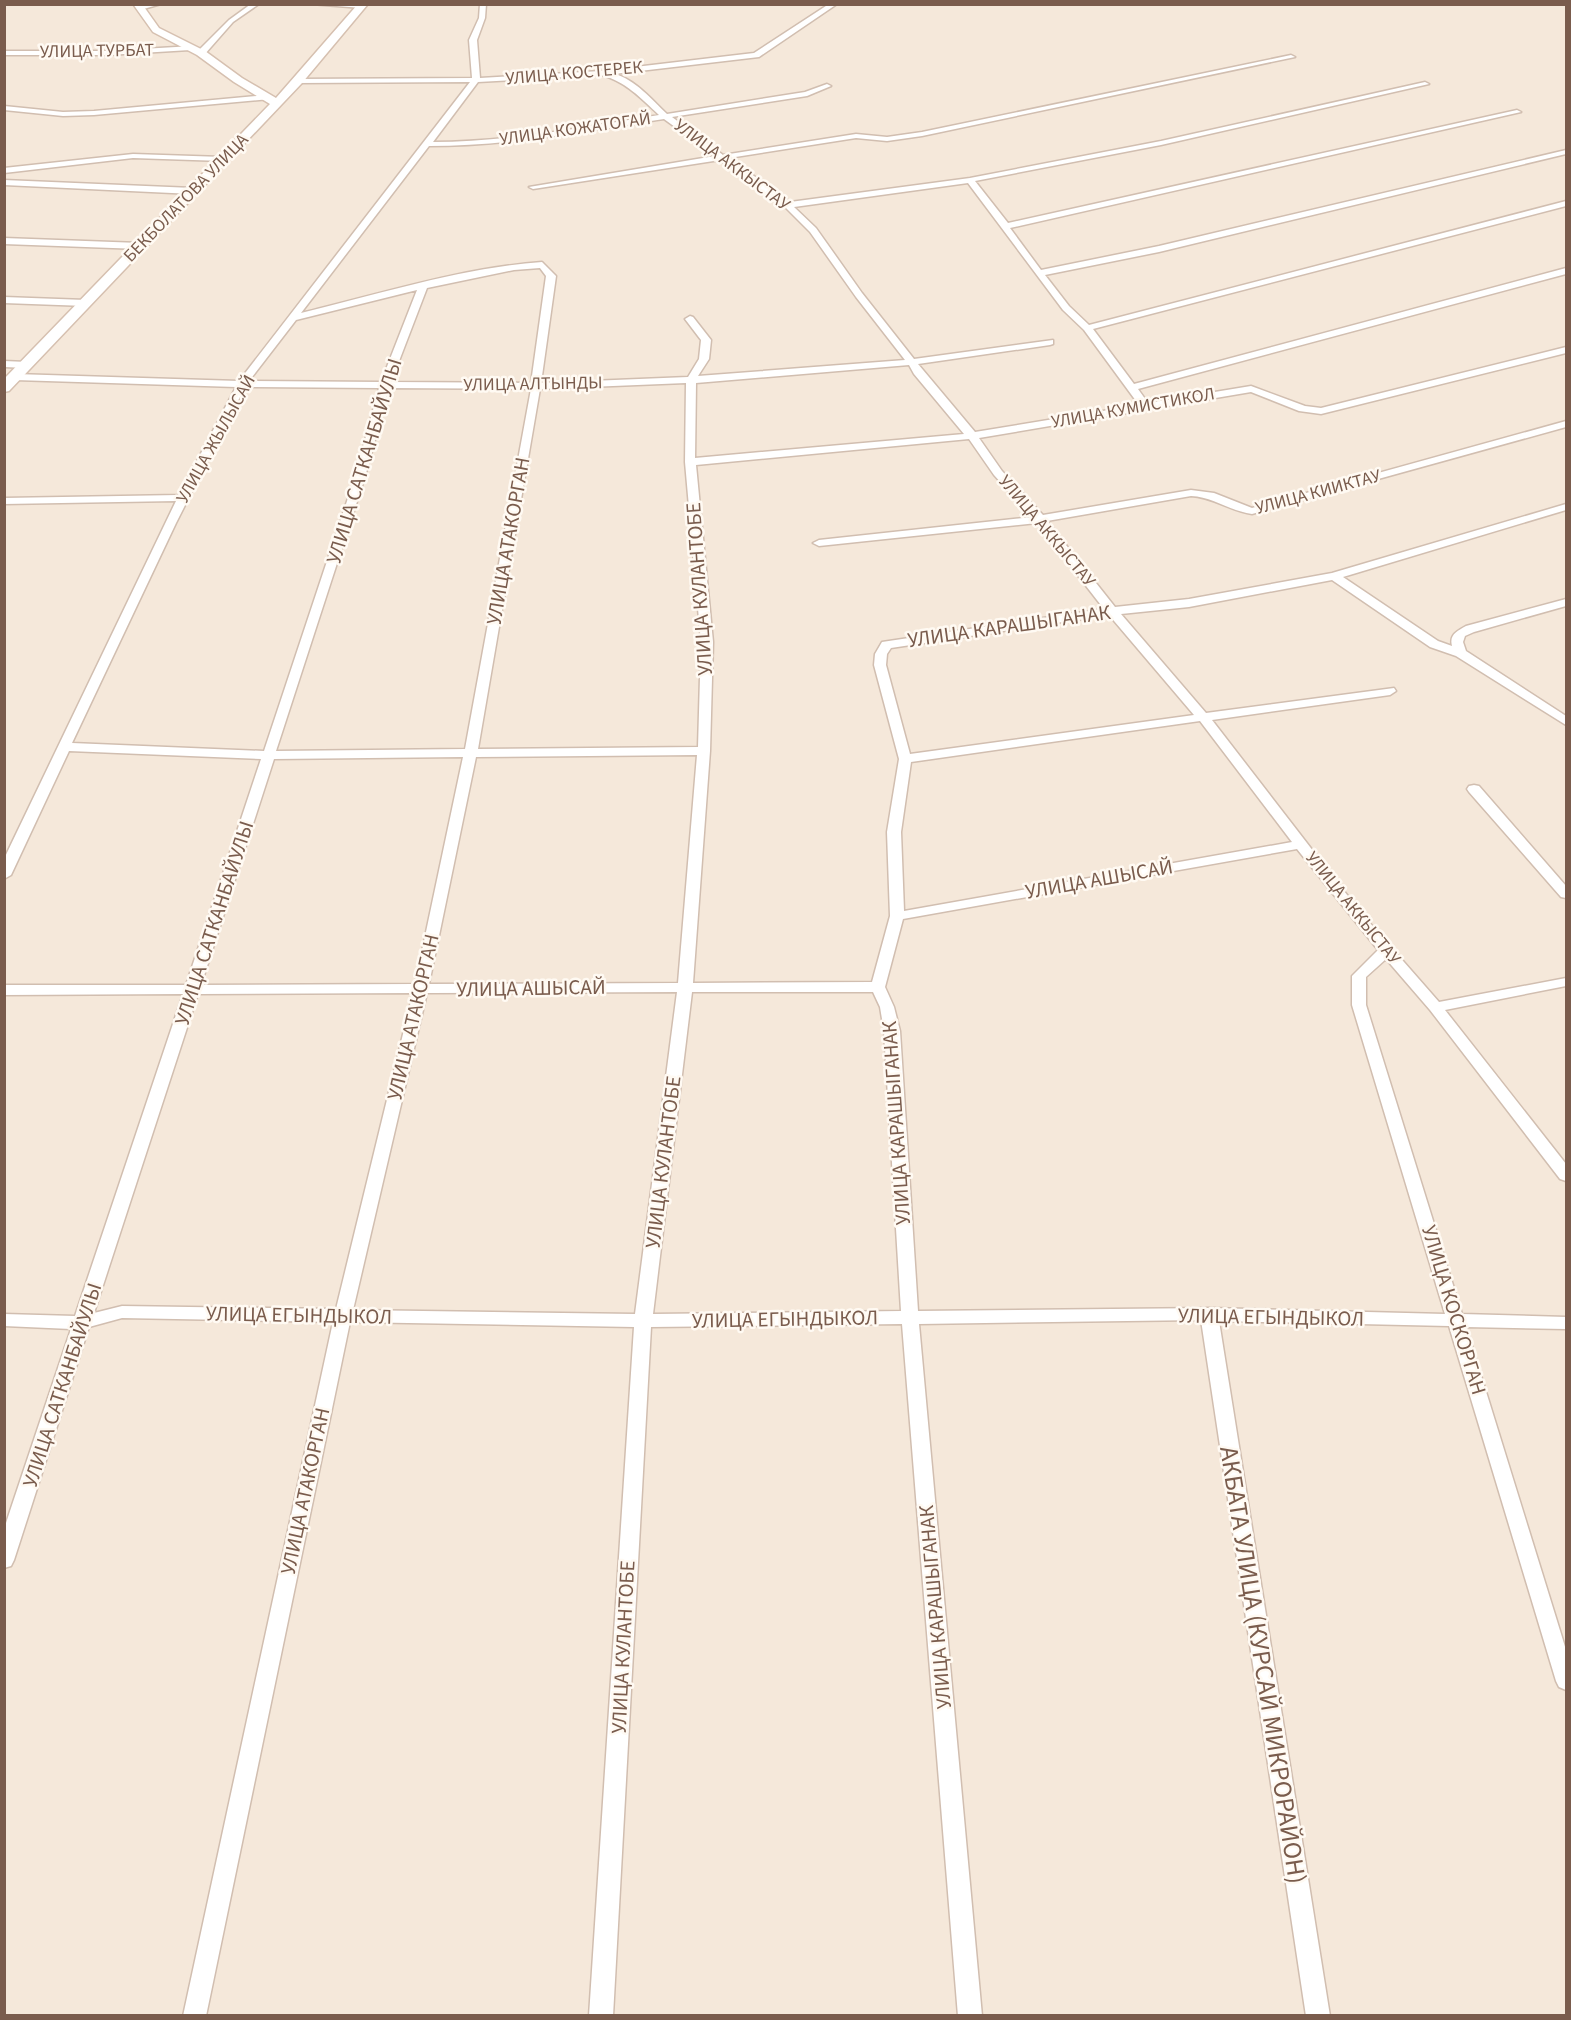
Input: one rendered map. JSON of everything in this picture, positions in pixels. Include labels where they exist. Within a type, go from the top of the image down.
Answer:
[{"type":"street","points":[[158,4],[139,6],[156,30],[201,54],[272,100]]},
{"type":"street","points":[[201,54],[231,21],[256,4]]},
{"type":"street","points":[[314,4],[363,5]]},
{"type":"street","points":[[476,80],[473,40],[482,18],[483,4]]},
{"type":"street","name":"УЛИЦА КОСТЕРЕК","points":[[298,81],[421,82],[601,73],[756,55],[834,4]]},
{"type":"street","name":"БЕКБОЛАТОВА УЛИЦА","points":[[4,388],[224,159],[272,100],[298,81],[363,5]]},
{"type":"street","name":"УЛИЦА ТУРБАТ","points":[[4,53],[108,53],[190,48]]},
{"type":"street","points":[[533,187],[856,135],[887,139],[922,134],[1291,57]]},
{"type":"street","name":"УЛИЦА АККЫСТАУ","points":[[601,73],[618,77],[638,90],[665,116],[724,156],[788,205],[813,230],[840,264],[859,295],[912,362],[917,372],[972,436],[998,473],[1040,519],[1112,611],[1203,717],[1356,916],[1435,1007],[1566,1175]]},
{"type":"street","name":"УЛИЦА ЖЫЛЫСАЙ","points":[[4,875],[183,498],[242,384],[476,80]]},
{"type":"street","points":[[788,205],[970,180],[1161,143],[1425,84]]},
{"type":"street","name":"УЛИЦА КОЖАТОГАЙ","points":[[428,144],[459,144],[533,137],[807,94],[827,86]]},
{"type":"street","points":[[4,108],[63,114],[272,100]]},
{"type":"street","points":[[1006,226],[1517,112]]},
{"type":"street","points":[[1040,273],[1159,249],[1566,152]]},
{"type":"street","points":[[5,171],[133,156],[224,159]]},
{"type":"street","points":[[970,180],[1066,308],[1087,328],[1145,406]]},
{"type":"street","points":[[4,182],[193,191]]},
{"type":"street","points":[[1087,328],[1566,204]]},
{"type":"street","points":[[4,242],[140,246]]},
{"type":"street","name":"УЛИЦА АТАКОРГАН","points":[[194,2016],[343,1316],[421,989],[471,752],[536,386],[551,276],[542,266],[514,267],[423,286],[294,318]]},
{"type":"street","points":[[1131,388],[1566,271]]},
{"type":"street","name":"УЛИЦА САТКАНБАЙУЛЫ","points":[[4,1560],[194,988],[360,477],[385,385],[423,286]]},
{"type":"street","points":[[4,300],[86,303]]},
{"type":"street","name":"УЛИЦА КУЛАНТОБЕ","points":[[601,2016],[643,1321],[685,986],[704,751],[707,642],[690,462],[691,380],[704,359],[706,340],[690,319]]},
{"type":"street","name":"УЛИЦА АЛТЫНДЫ","points":[[15,377],[242,384],[536,386],[691,380],[912,362],[1050,342]]},
{"type":"street","name":"УЛИЦА КУМИСТИКОЛ","points":[[690,462],[972,436],[1251,388],[1304,411],[1321,411],[1566,350]]},
{"type":"street","points":[[4,364],[27,365]]},
{"type":"street","name":"УЛИЦА КИИКТАУ","points":[[819,543],[1040,519],[1191,493],[1218,496],[1242,510],[1252,511],[1566,424]]},
{"type":"street","points":[[4,501],[183,498]]},
{"type":"street","name":"УЛИЦА КАРАШЫГАНАК","points":[[970,2016],[910,1317],[891,1030],[887,1007],[878,987],[897,916],[894,832],[905,759],[880,665],[881,654],[886,645],[1112,611],[1200,601],[1334,576],[1566,507]]},
{"type":"street","points":[[1334,576],[1434,644],[1460,653],[1566,721]]},
{"type":"street","points":[[1460,653],[1457,642],[1460,634],[1470,629],[1566,602]]},
{"type":"street","points":[[905,759],[1390,692]]},
{"type":"street","points":[[65,747],[269,755],[704,751]]},
{"type":"street","points":[[1474,789],[1566,894]]},
{"type":"street","name":"УЛИЦА АШЫСАЙ","points":[[897,916],[1301,844]]},
{"type":"street","name":"УЛИЦА КОСКОРГАН","points":[[1387,950],[1359,976],[1359,1005],[1458,1322],[1566,1681]]},
{"type":"street","points":[[1435,1007],[1566,982]]},
{"type":"street","name":"УЛИЦА АШЫСАЙ","points":[[4,990],[878,987]]},
{"type":"street","name":"УЛИЦА ЕГЫНДЫКОЛ","points":[[4,1320],[82,1323],[122,1312],[643,1321],[1209,1314],[1566,1323]]},
{"type":"street","name":"АКБАТА УЛИЦА (КУРСАЙ МИКРОРАЙОН)","points":[[1209,1314],[1318,2016]]},
{"type":"shaded area","points":[[5,5],[1566,5],[1566,2015],[5,2015]]}]
